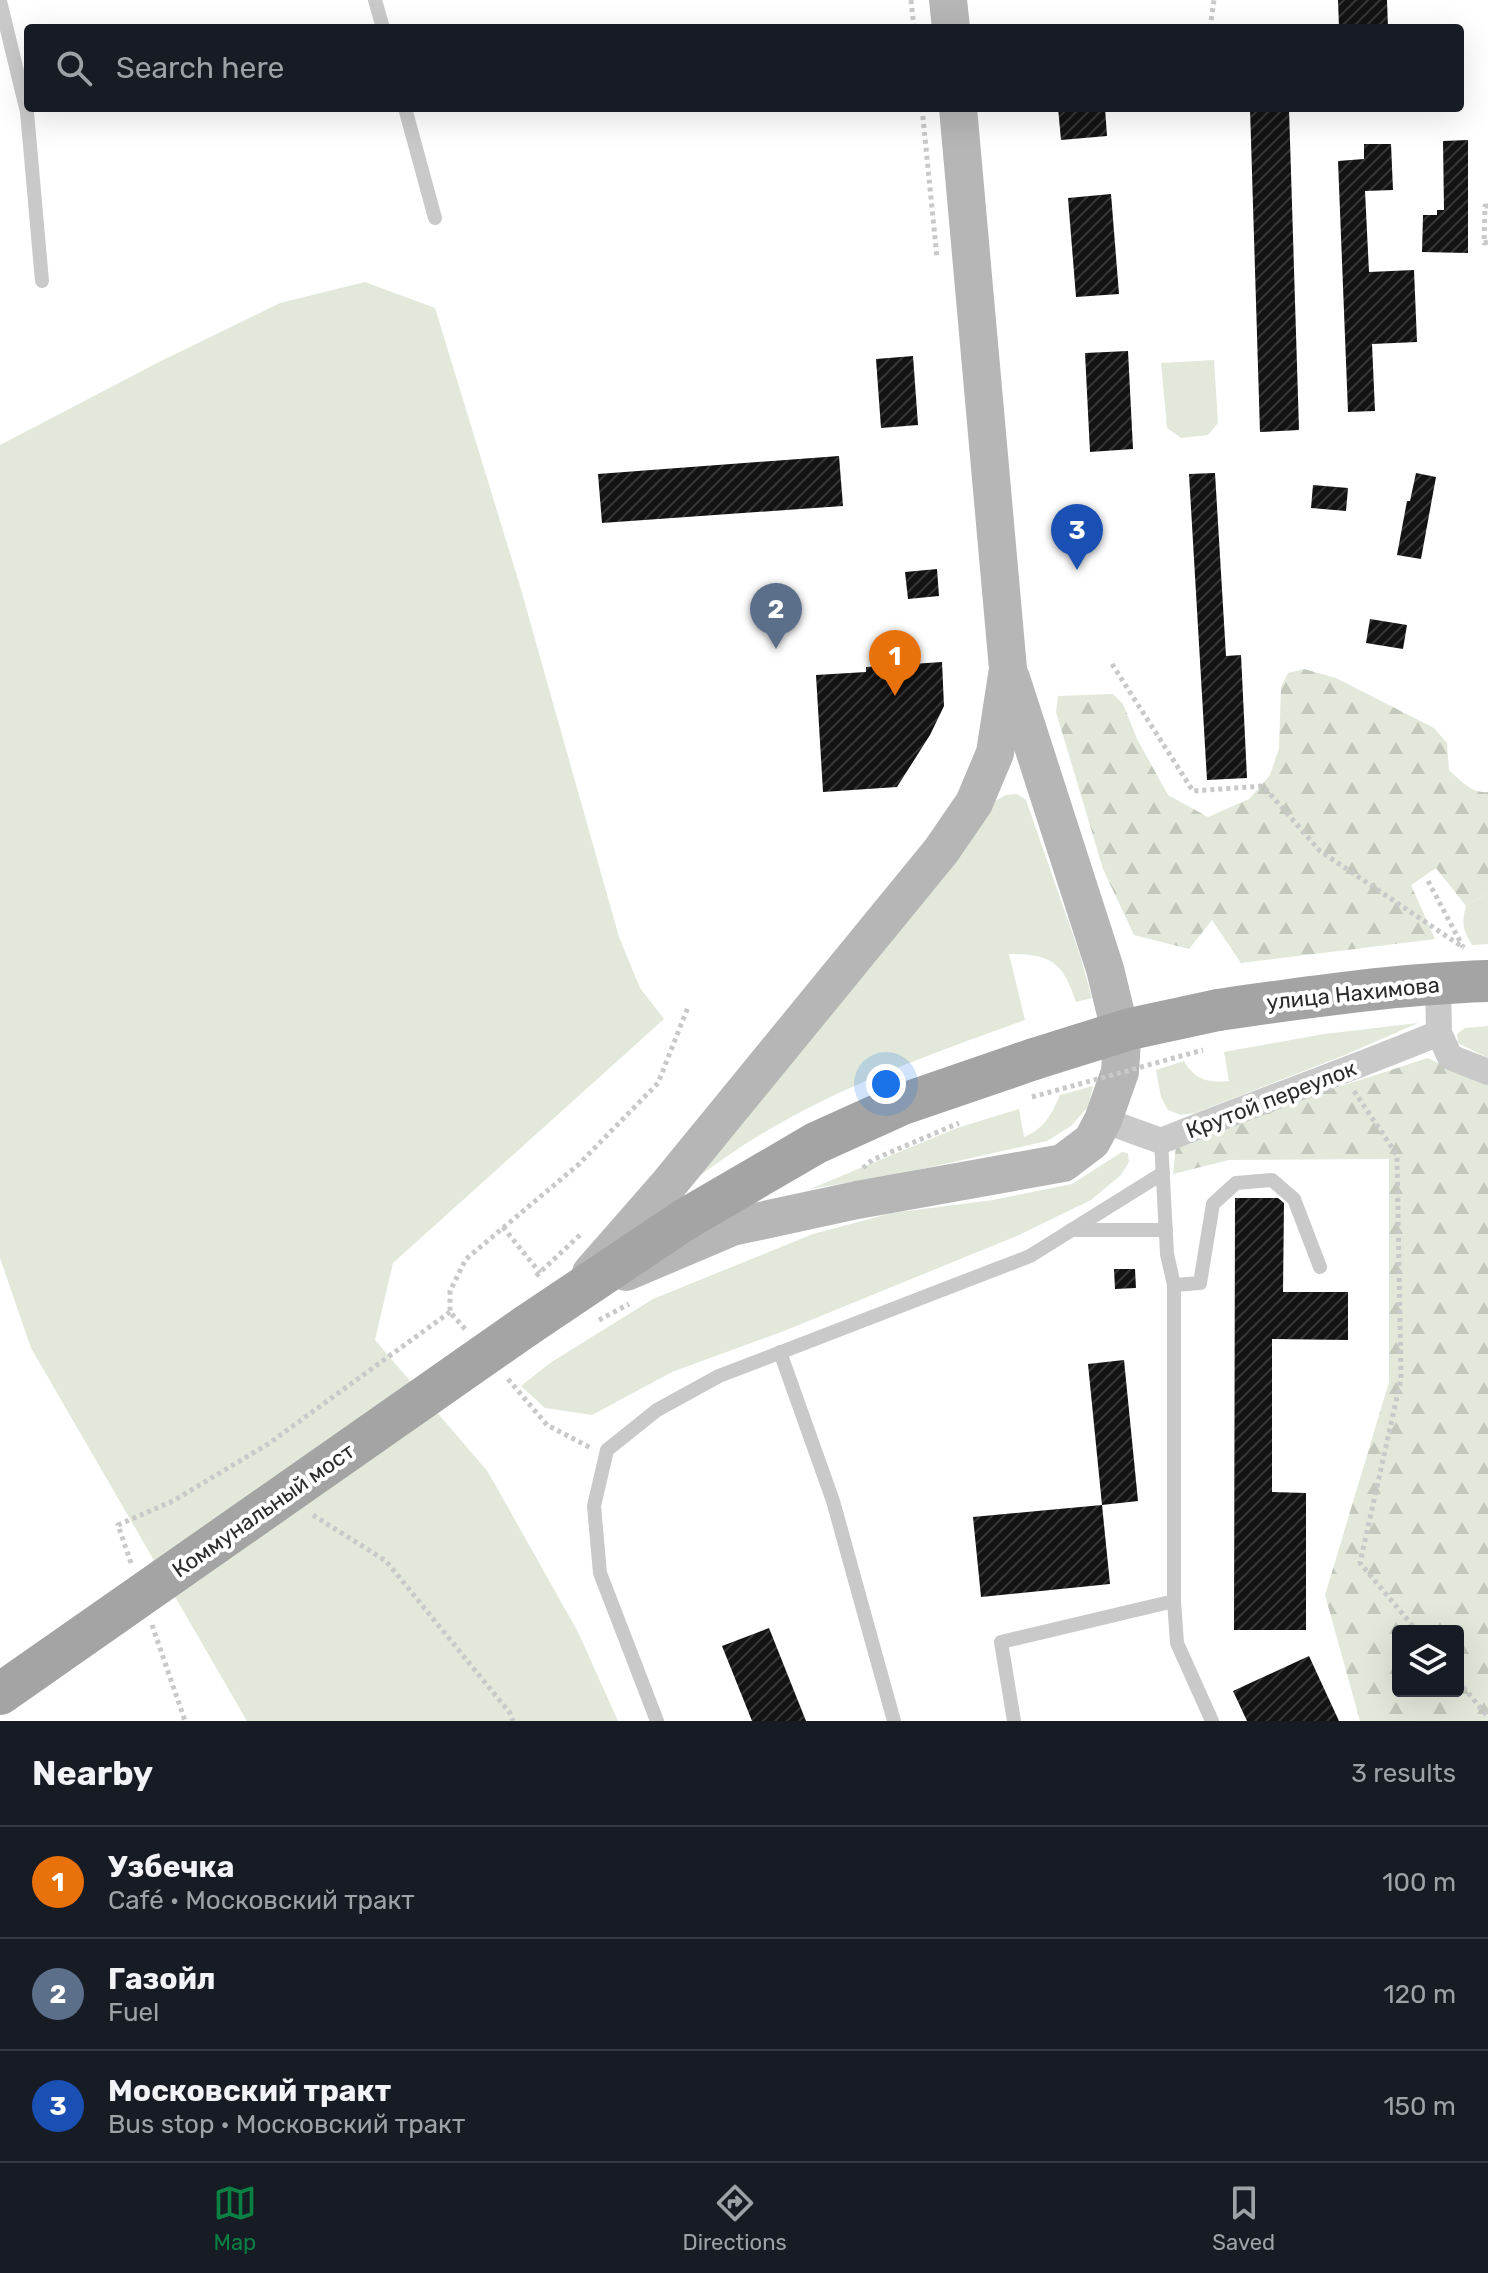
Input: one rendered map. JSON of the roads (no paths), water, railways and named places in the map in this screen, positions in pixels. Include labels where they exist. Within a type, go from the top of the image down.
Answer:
[{"type":"main road","points":[[948,0],[951,24]]},
{"type":"main road","points":[[556,1284],[732,1227],[857,1200],[1063,1163],[1092,1141],[1120,1072],[1122,1039],[1105,969],[1008,669],[958,112]]},
{"type":"main road","points":[[556,1284],[668,1185],[941,851],[974,803],[995,753],[1008,669]]},
{"type":"main road","name":"улица Нахимова","points":[[1033,1078],[1130,1029],[1217,1028],[1332,993],[1488,981]]},
{"type":"main road","name":"Коммунальный мост","points":[[0,1694],[526,1326],[556,1284],[684,1220],[816,1143],[900,1105],[1033,1078]]},
{"type":"street","points":[[1438,983],[1439,1033],[1450,1057],[1488,1072]]},
{"type":"street","name":"Крутой переулок","points":[[1103,1120],[1161,1141],[1265,1099],[1342,1074],[1439,1033]]},
{"type":"lane","points":[[375,0],[382,24]]},
{"type":"lane","points":[[0,1],[24,100]]},
{"type":"lane","points":[[27,112],[42,281]]},
{"type":"lane","points":[[406,112],[435,218]]},
{"type":"lane","points":[[1161,1141],[1166,1230],[1174,1285],[1174,1601],[1177,1643],[1212,1721]]},
{"type":"lane","points":[[657,1721],[600,1573],[594,1506],[607,1450],[657,1410],[719,1376],[1030,1256],[1163,1173]]},
{"type":"lane","points":[[1174,1285],[1200,1283],[1213,1204],[1236,1183],[1272,1180],[1294,1199],[1320,1267]]},
{"type":"lane","points":[[1070,1230],[1166,1230]]},
{"type":"lane","points":[[780,1352],[833,1501],[894,1721]]},
{"type":"lane","points":[[1014,1721],[1001,1642],[1174,1601]]},
{"type":"place","name":"Московский тракт","points":[[1077,570]]},
{"type":"place","name":"Газойл","points":[[776,649]]},
{"type":"place","name":"Узбечка","points":[[895,696]]}]
